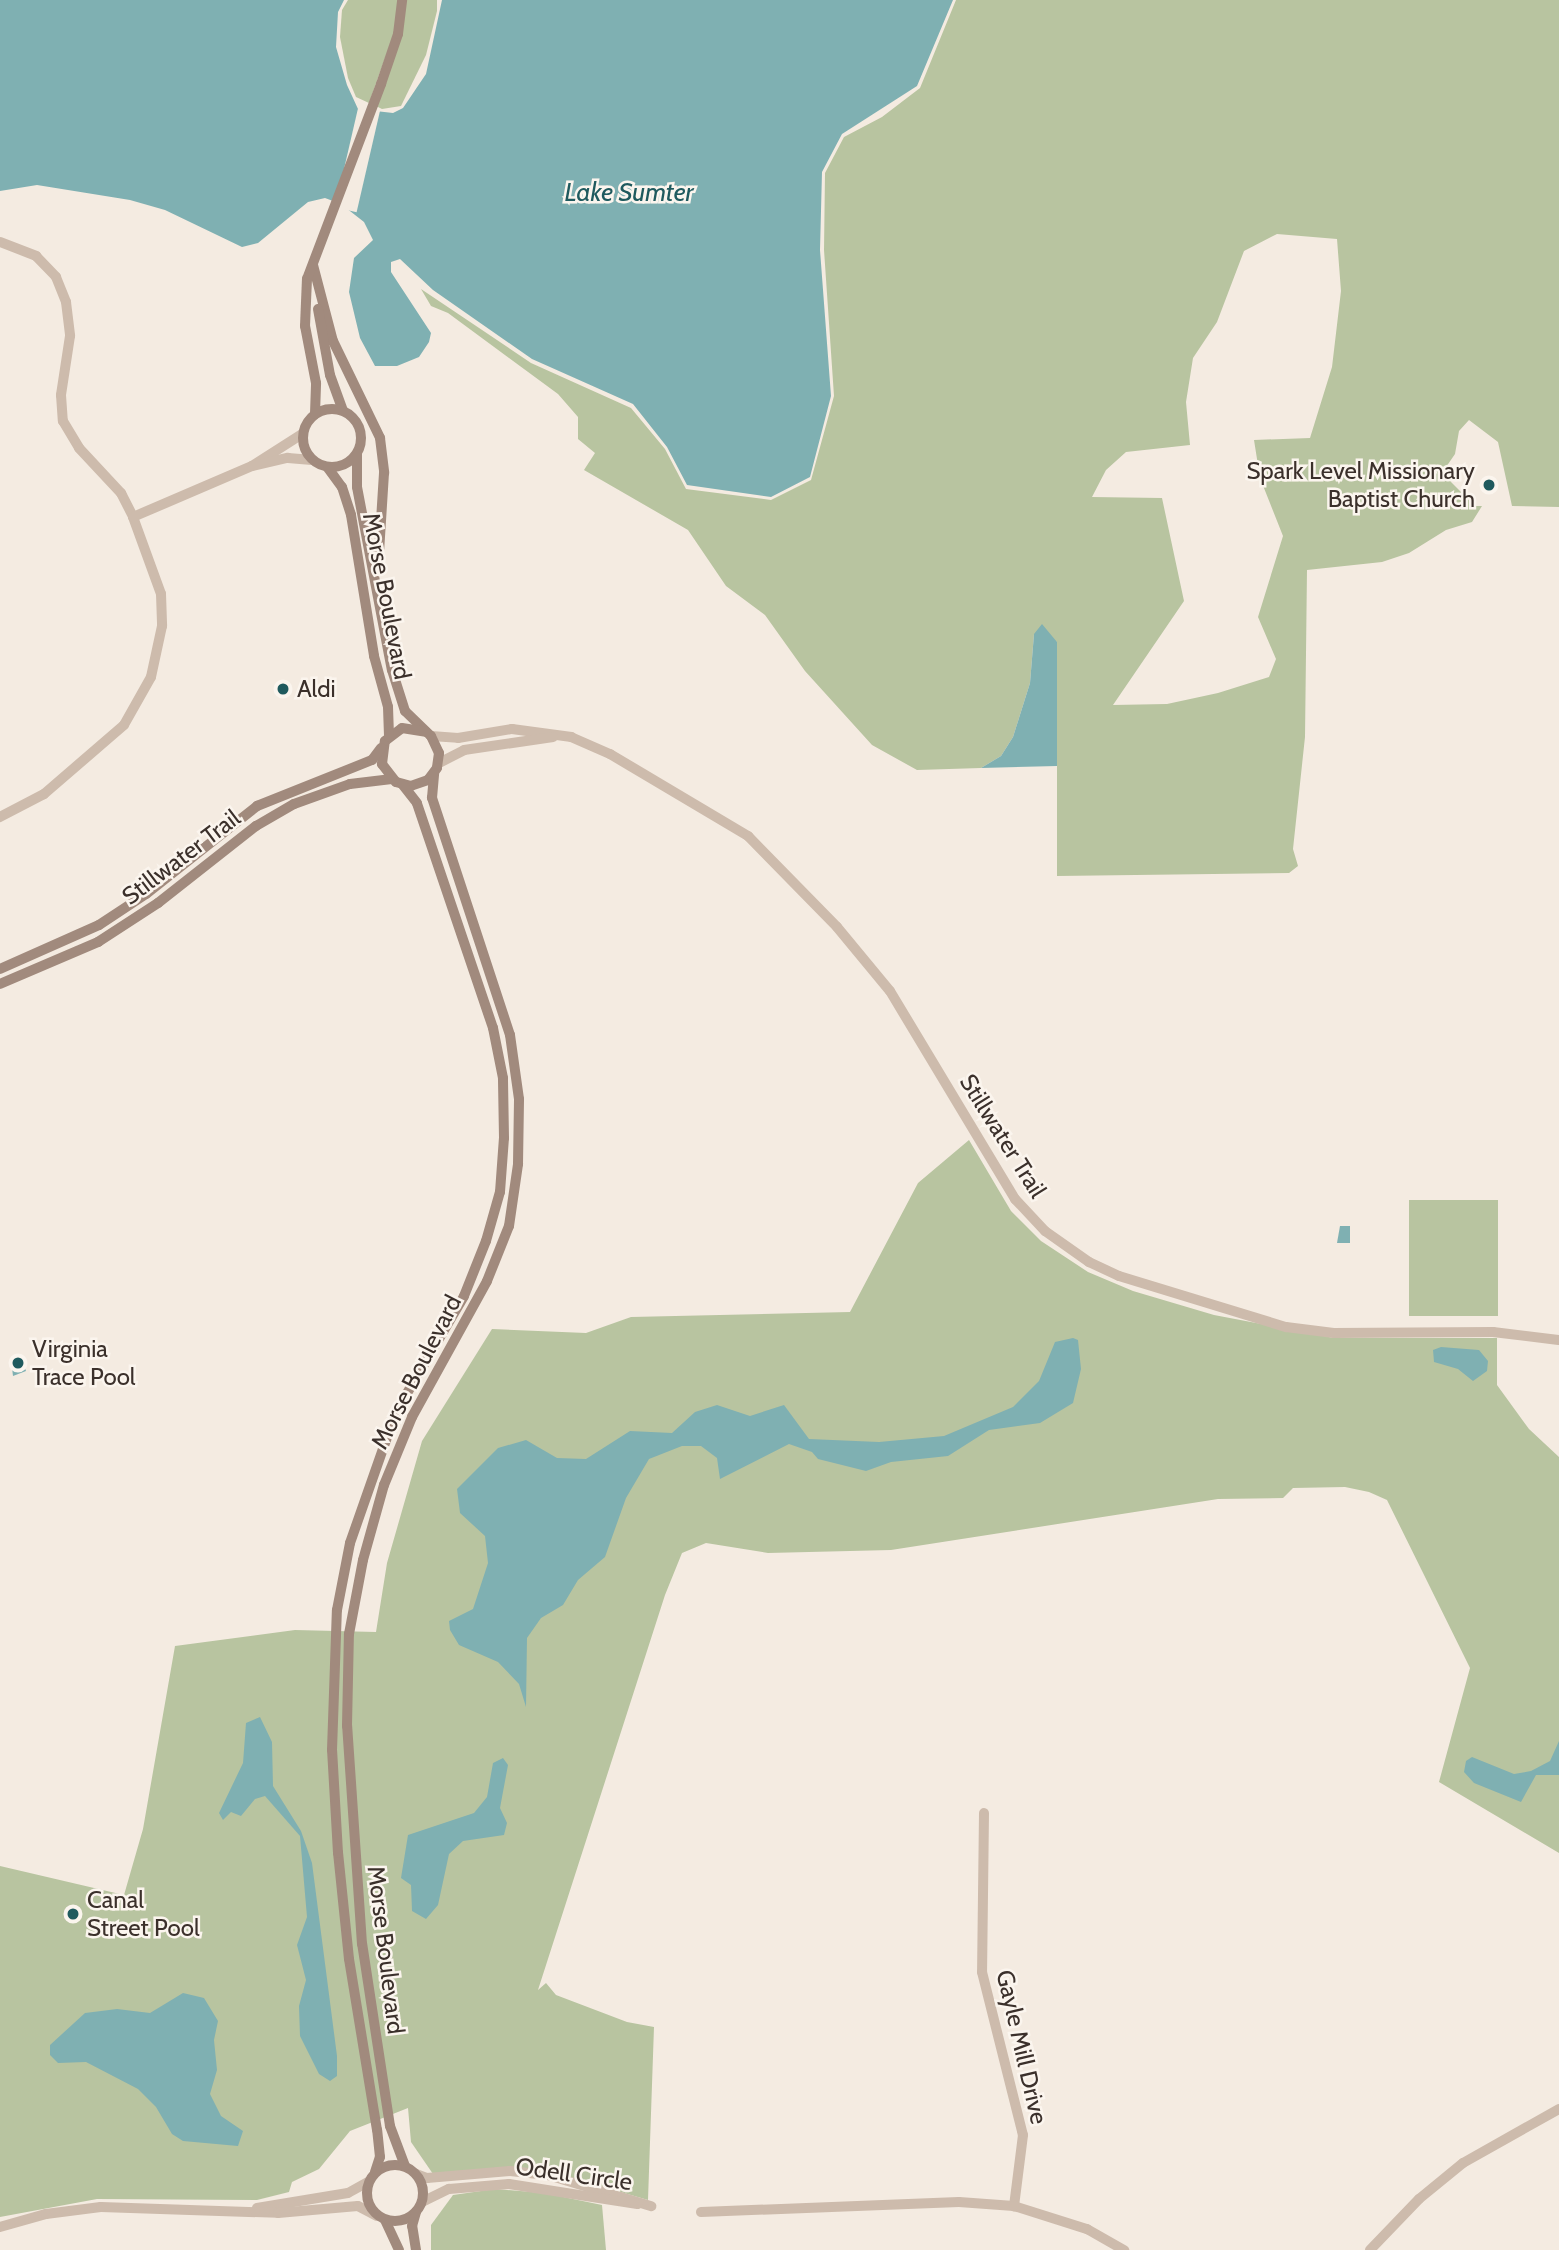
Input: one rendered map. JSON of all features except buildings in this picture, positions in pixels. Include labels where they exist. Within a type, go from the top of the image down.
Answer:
[{"type":"main road","name":"Morse Boulevard","points":[[315,414],[316,383],[305,326],[307,279],[322,232],[381,83],[397,34],[402,0]]},
{"type":"main road","name":"Morse Boulevard","points":[[313,262],[330,375],[343,411]]},
{"type":"main road","name":"Morse Boulevard","points":[[317,285],[334,341],[380,438],[384,473],[377,586]]},
{"type":"main road","points":[[326,409],[343,411],[356,422],[361,432],[357,454],[349,463],[328,468],[312,460],[303,446],[302,434],[315,414],[326,409]]},
{"type":"main road","name":"Morse Boulevard","points":[[357,454],[357,487],[399,697],[412,722],[428,734]]},
{"type":"main road","name":"Morse Boulevard","points":[[328,468],[342,487],[352,515],[374,656],[388,707],[386,741]]},
{"type":"main road","points":[[402,728],[428,734],[437,768],[420,784],[397,782],[382,764],[386,741],[402,728]]},
{"type":"main road","name":"Stillwater Trail","points":[[0,969],[99,925],[257,806],[372,760],[386,741]]},
{"type":"main road","name":"Morse Boulevard","points":[[405,2166],[390,2126],[362,1944],[347,1726],[349,1634],[363,1560],[384,1485],[412,1417],[487,1280],[509,1226],[518,1164],[519,1099],[510,1035],[432,798],[437,768]]},
{"type":"main road","name":"Morse Boulevard","points":[[375,2172],[380,2157],[377,2130],[349,1959],[338,1853],[332,1751],[337,1610],[350,1543],[396,1412],[464,1296],[486,1241],[500,1192],[504,1138],[503,1079],[493,1028],[417,803],[397,782]]},
{"type":"main road","name":"Stillwater Trail","points":[[0,984],[98,942],[158,903],[256,826],[294,804],[350,784],[397,782]]},
{"type":"main road","points":[[381,2218],[402,2221],[416,2212],[422,2202],[416,2174],[405,2166],[389,2165],[375,2172],[368,2182],[367,2201],[381,2218],[398,2250]]},
{"type":"main road","points":[[415,2250],[416,2212]]},
{"type":"street","points":[[0,242],[36,256],[55,277],[69,318],[61,395],[63,421],[79,448],[121,493],[133,517],[161,594],[162,626],[151,677],[124,724],[97,751],[44,794],[0,817]]},
{"type":"street","points":[[252,467],[302,434]]},
{"type":"street","points":[[133,517],[252,467],[288,458],[312,460]]},
{"type":"street","name":"Stillwater Trail","points":[[428,734],[458,738],[512,729],[571,737],[595,746],[729,823],[793,879],[890,991],[1010,1192],[1066,1248],[1119,1276],[1286,1327],[1334,1333],[1493,1332],[1559,1340]]},
{"type":"street","name":"Stillwater Trail","points":[[437,768],[454,753],[482,746],[571,737]]},
{"type":"street","name":"Gayle Mill Drive","points":[[984,1813],[982,1972],[1023,2135],[1014,2206]]},
{"type":"street","points":[[1370,2250],[1419,2199],[1463,2163],[1559,2109]]},
{"type":"street","name":"Odell Circle","points":[[416,2174],[427,2178],[510,2171],[548,2175],[651,2206],[509,2184],[449,2189],[422,2202]]},
{"type":"street","points":[[250,2210],[348,2193],[368,2182]]},
{"type":"street","points":[[701,2213],[959,2202],[1014,2206],[1087,2229],[1124,2250]]},
{"type":"street","points":[[0,2227],[75,2209],[250,2210],[278,2213],[358,2206],[381,2218]]},
{"type":"green space","points":[[348,0],[398,0],[394,33],[369,103],[356,97],[348,78],[340,37],[342,10]]},
{"type":"green space","points":[[405,0],[437,0],[437,11],[426,55],[401,106],[382,109],[376,106]]},
{"type":"green space","points":[[956,0],[1559,0],[1559,507],[1512,506],[1498,442],[1469,420],[1459,431],[1455,454],[1442,473],[1475,506],[1482,506],[1472,522],[1446,530],[1409,553],[1382,562],[1307,570],[1305,737],[1293,849],[1298,866],[1289,873],[1057,876],[1057,642],[1034,634],[1030,683],[1013,737],[1001,756],[981,768],[917,770],[872,745],[805,671],[765,615],[726,586],[688,530],[584,470],[595,453],[578,439],[578,417],[558,394],[448,313],[431,306],[421,289],[531,363],[631,408],[665,449],[686,489],[771,500],[811,480],[834,396],[824,250],[825,173],[844,137],[882,117],[920,88]],"holes":[[[1277,234],[1337,239],[1341,291],[1332,367],[1310,438],[1254,440],[1260,478],[1283,536],[1258,617],[1276,659],[1269,677],[1218,693],[1167,704],[1113,705],[1184,601],[1162,498],[1092,497],[1106,470],[1126,452],[1190,445],[1186,402],[1193,358],[1217,322],[1244,251]]]},
{"type":"green space","points":[[969,1140],[1011,1211],[1041,1241],[1088,1272],[1133,1291],[1214,1315],[1334,1338],[1497,1338],[1497,1385],[1529,1429],[1559,1457],[1559,1853],[1439,1782],[1470,1668],[1387,1500],[1369,1492],[1345,1487],[1293,1488],[1283,1498],[1218,1499],[891,1550],[768,1553],[706,1543],[682,1553],[665,1595],[538,1990],[546,1983],[556,1995],[627,2022],[654,2027],[648,2200],[549,2171],[510,2167],[433,2174],[411,2142],[408,2108],[350,2131],[319,2169],[292,2182],[289,2192],[257,2200],[97,2199],[0,2217],[0,1866],[124,1895],[143,1829],[175,1646],[295,1630],[376,1632],[387,1563],[422,1441],[492,1329],[586,1333],[631,1317],[850,1312],[918,1183]]},
{"type":"green space","points":[[1409,1200],[1498,1200],[1498,1316],[1409,1316]]},
{"type":"green space","points":[[495,2189],[544,2193],[602,2205],[606,2250],[431,2250],[431,2225],[453,2195]]},
{"type":"water","name":"Lake Sumter","points":[[0,0],[344,0],[338,12],[336,47],[347,85],[358,109],[393,113],[403,108],[426,74],[442,0],[953,0],[917,86],[842,134],[822,172],[820,250],[831,396],[810,477],[771,497],[687,485],[667,447],[633,404],[532,359],[433,290],[400,259],[391,262],[391,272],[431,333],[429,342],[419,357],[397,366],[375,366],[360,338],[349,292],[354,258],[373,240],[364,222],[341,204],[325,198],[308,202],[258,243],[242,247],[165,210],[130,200],[37,185],[0,191]]},
{"type":"water","points":[[1042,624],[1057,642],[1057,766],[981,768],[1001,756],[1013,737],[1030,683],[1034,634]]},
{"type":"water","points":[[1340,1226],[1350,1226],[1350,1243],[1337,1243]]},
{"type":"water","points":[[1073,1338],[1078,1340],[1081,1369],[1073,1403],[1040,1423],[989,1430],[948,1456],[891,1462],[866,1471],[818,1459],[812,1452],[789,1444],[720,1479],[717,1458],[701,1446],[682,1446],[649,1459],[626,1498],[605,1557],[578,1580],[563,1605],[541,1618],[527,1638],[526,1707],[519,1684],[498,1662],[459,1645],[450,1630],[449,1621],[473,1609],[488,1563],[485,1536],[460,1513],[457,1489],[498,1448],[526,1440],[557,1458],[586,1459],[630,1431],[672,1433],[695,1412],[717,1405],[750,1416],[784,1405],[809,1439],[879,1442],[944,1436],[1013,1407],[1039,1381],[1055,1342]]},
{"type":"water","points":[[1441,1347],[1479,1350],[1488,1361],[1487,1371],[1473,1381],[1458,1369],[1434,1362],[1433,1350]]},
{"type":"water","name":"Virginia Trace Pool","points":[[20,1356],[26,1371],[13,1376],[11,1359]]},
{"type":"water","points":[[260,1717],[272,1742],[273,1786],[301,1831],[312,1863],[337,2056],[337,2076],[330,2081],[319,2074],[300,2036],[299,2006],[306,1980],[297,1945],[307,1917],[300,1836],[265,1796],[255,1799],[241,1816],[231,1812],[223,1820],[219,1813],[243,1763],[246,1723]]},
{"type":"water","points":[[1559,1741],[1559,1775],[1536,1775],[1521,1802],[1474,1783],[1464,1772],[1466,1761],[1472,1757],[1514,1774],[1531,1771],[1550,1761]]},
{"type":"water","points":[[503,1758],[508,1765],[500,1808],[507,1823],[504,1835],[463,1841],[449,1854],[438,1905],[426,1919],[412,1911],[411,1885],[401,1878],[408,1835],[474,1813],[487,1797],[493,1763]]},
{"type":"water","points":[[183,1993],[204,1998],[218,2021],[214,2040],[217,2070],[210,2094],[221,2116],[243,2131],[238,2146],[183,2141],[172,2134],[156,2107],[138,2089],[86,2062],[58,2063],[50,2055],[50,2045],[85,2013],[117,2009],[150,2013]]},
{"type":"pier","points":[[359,104],[380,109],[357,212],[335,207]]},
{"type":"place","name":"Spark Level Missionary Baptist Church","points":[[1489,485]]},
{"type":"place","name":"Aldi","points":[[283,689]]},
{"type":"place","name":"Virginia Trace Pool","points":[[18,1363]]},
{"type":"place","name":"Canal Street Pool","points":[[73,1914]]}]
